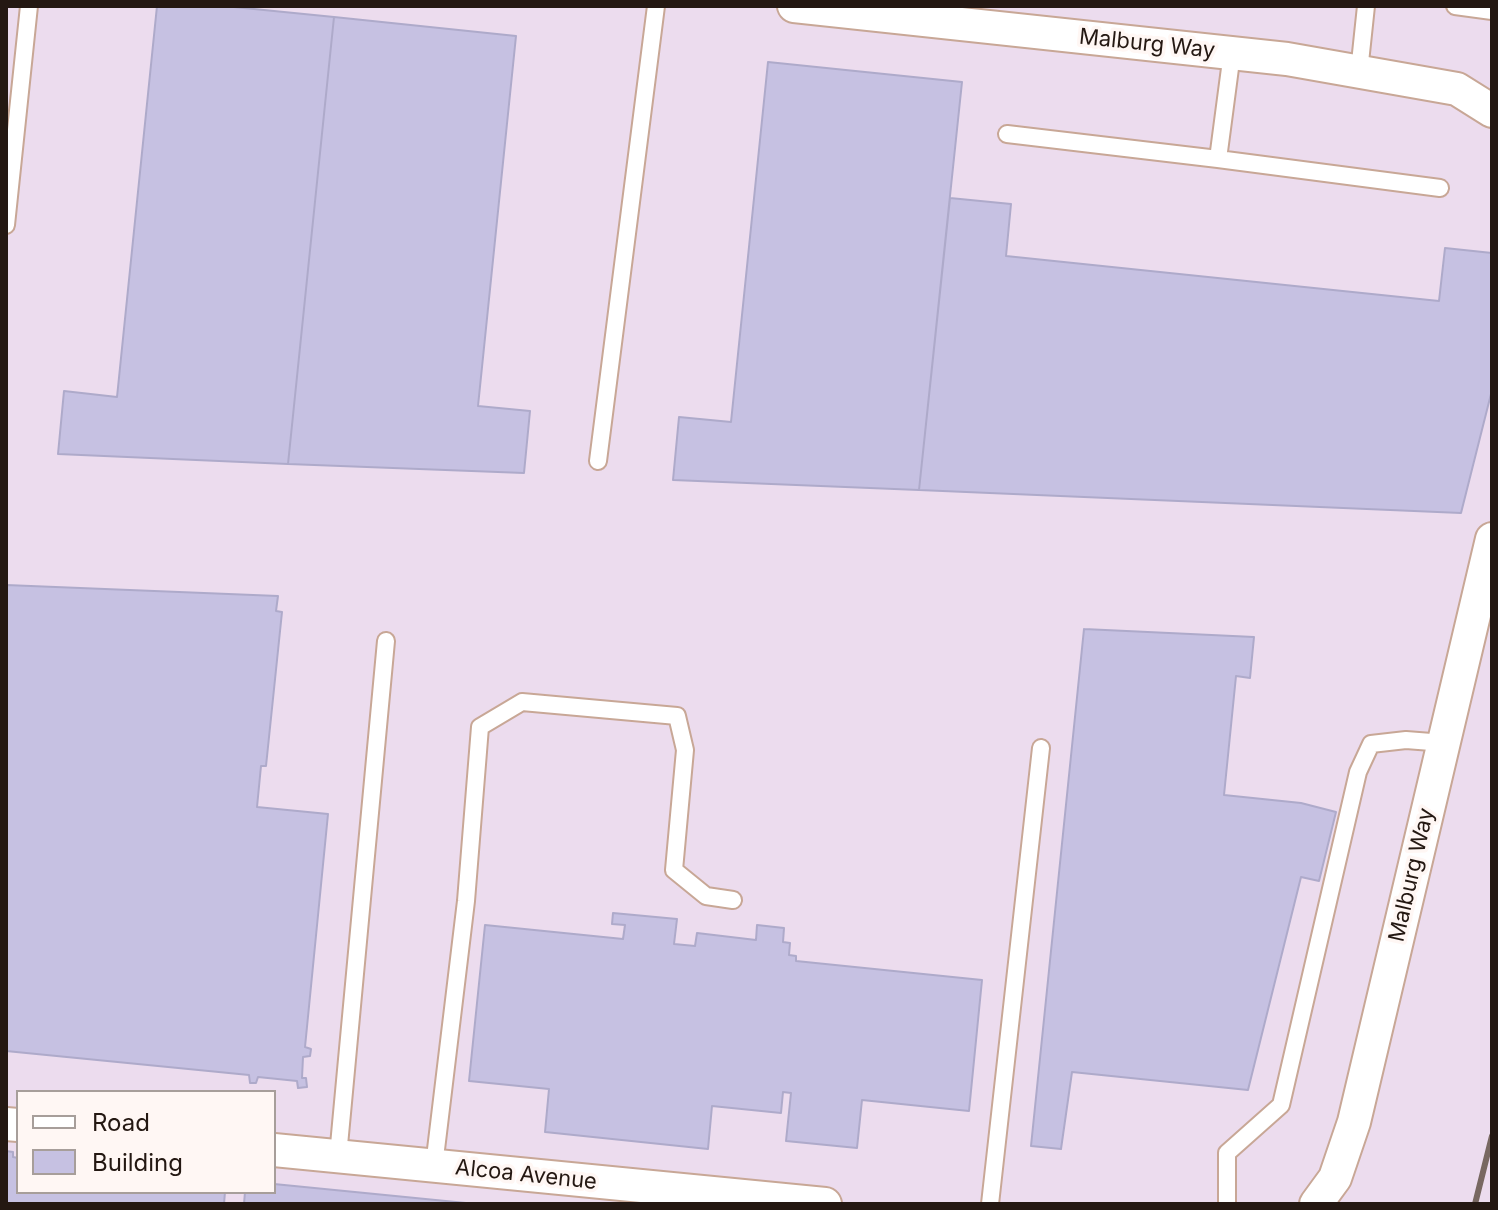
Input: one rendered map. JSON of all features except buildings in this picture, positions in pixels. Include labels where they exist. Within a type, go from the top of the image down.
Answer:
[{"type":"street","name":"Malburg Way","points":[[794,6],[1006,17],[1457,89],[1492,111]]},
{"type":"street","name":"Malburg Way","points":[[1316,1204],[1335,1178],[1354,1122],[1492,539]]},
{"type":"street","name":"Alcoa Avenue","points":[[276,1150],[825,1204]]},
{"type":"lane","points":[[6,225],[29,6]]},
{"type":"lane","points":[[598,461],[656,6]]},
{"type":"lane","points":[[1359,72],[1366,6]]},
{"type":"lane","points":[[1455,6],[1492,11]]},
{"type":"lane","points":[[6,43],[25,44]]},
{"type":"lane","points":[[1218,159],[1232,53]]},
{"type":"lane","points":[[1007,134],[1440,188]]},
{"type":"lane","points":[[338,1156],[386,641]]},
{"type":"lane","points":[[434,1166],[466,901],[480,727],[522,702],[677,716],[685,750],[674,870],[706,896],[733,900]]},
{"type":"lane","points":[[1227,1204],[1227,1153],[1281,1105],[1358,772],[1371,744],[1406,740],[1444,743]]},
{"type":"lane","points":[[990,1204],[1041,748]]},
{"type":"shaded area","points":[[6,6],[1492,6],[1492,1204],[6,1204]]},
{"type":"railway","points":[[1475,1204],[1492,1136]]}]
